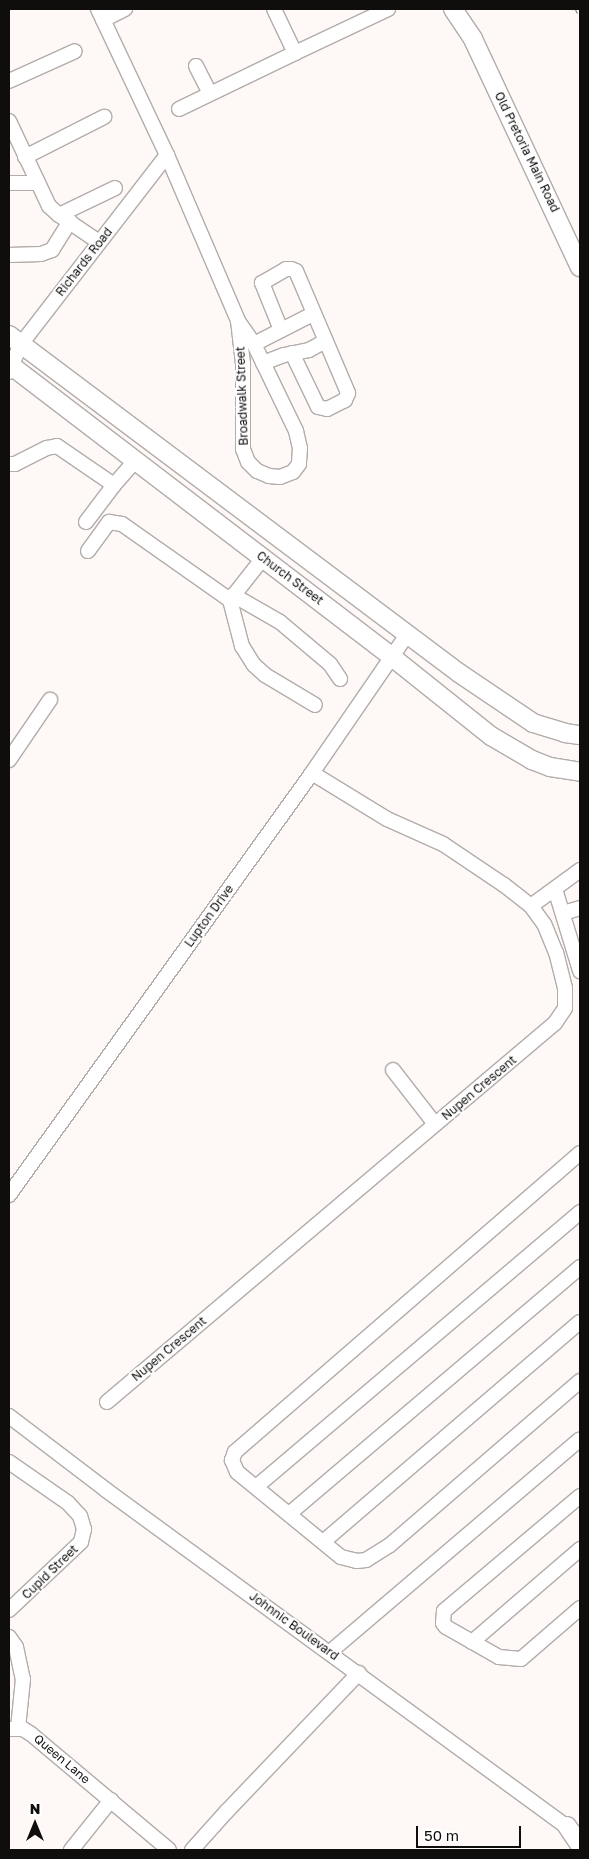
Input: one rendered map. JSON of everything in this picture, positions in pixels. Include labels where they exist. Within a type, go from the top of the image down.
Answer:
[{"type":"main road","name":"Old Pretoria Main Road","points":[[453,9],[472,39],[580,267]]},
{"type":"main road","name":"Old Pretoria Main Road","points":[[463,9],[472,39]]},
{"type":"main road","name":"Church Street","points":[[15,339],[407,635],[516,713],[565,734],[580,735]]},
{"type":"main road","name":"Church Street","points":[[10,368],[263,558],[509,748],[541,764],[580,772]]},
{"type":"main road","points":[[545,727],[580,724]]},
{"type":"main road","points":[[573,1831],[580,1846]]},
{"type":"street","points":[[100,14],[125,9]]},
{"type":"street","points":[[274,9],[295,53]]},
{"type":"street","points":[[179,109],[388,9]]},
{"type":"street","name":"Broadwalk Street","points":[[100,14],[166,155],[238,321],[254,344],[296,431],[300,448],[298,464],[293,472],[280,477],[268,476],[257,471],[248,462],[243,449],[243,364],[238,321]]},
{"type":"street","points":[[9,81],[75,51]]},
{"type":"street","points":[[196,66],[210,94]]},
{"type":"street","points":[[26,157],[104,116]]},
{"type":"street","points":[[9,121],[49,206],[99,242]]},
{"type":"street","name":"Richards Road","points":[[10,368],[15,339],[99,242],[166,155]]},
{"type":"street","points":[[9,184],[38,183]]},
{"type":"street","points":[[9,255],[41,254],[52,250],[64,218],[115,188]]},
{"type":"street","points":[[281,330],[262,283],[286,269],[296,272],[348,397],[327,409],[318,407],[292,353]]},
{"type":"street","points":[[254,344],[313,314]]},
{"type":"street","points":[[264,363],[292,353],[309,350],[325,341]]},
{"type":"street","points":[[9,464],[15,464],[47,448],[57,446],[114,485]]},
{"type":"street","points":[[86,522],[135,461]]},
{"type":"street","points":[[88,551],[109,522],[116,521],[231,598],[280,622],[330,664],[340,678]]},
{"type":"street","points":[[231,598],[263,558]]},
{"type":"street","points":[[231,598],[242,646],[254,665],[265,675],[315,705]]},
{"type":"street","name":"Lupton Drive","points":[[9,1195],[312,773],[407,635]]},
{"type":"street","points":[[9,760],[50,700]]},
{"type":"street","name":"Nupen Crescent","points":[[107,1402],[555,1024],[564,1011],[566,993],[556,953],[544,924],[531,906],[504,885],[443,844],[387,820],[312,773]]},
{"type":"street","points":[[531,906],[580,870]]},
{"type":"street","points":[[555,889],[580,971]]},
{"type":"street","points":[[563,913],[580,908]]},
{"type":"street","points":[[393,1070],[435,1124]]},
{"type":"street","points":[[580,1153],[234,1452],[232,1460],[237,1472],[341,1557],[358,1562],[366,1560],[390,1545],[580,1381]]},
{"type":"street","points":[[256,1487],[580,1212]]},
{"type":"street","points":[[289,1514],[580,1267]]},
{"type":"street","points":[[323,1542],[580,1322]]},
{"type":"street","name":"Johnnic Boulevard","points":[[9,1416],[106,1490],[573,1831]]},
{"type":"street","points":[[330,1652],[580,1439]]},
{"type":"street","name":"Cupid Street","points":[[9,1462],[68,1503],[80,1516],[84,1528],[81,1542],[9,1610]]},
{"type":"street","points":[[580,1496],[444,1612],[443,1623],[446,1627],[498,1657],[510,1660],[521,1659],[580,1608]]},
{"type":"street","points":[[472,1642],[580,1549]]},
{"type":"street","points":[[9,1637],[16,1646],[23,1679],[13,1728]]},
{"type":"street","points":[[192,1850],[359,1673]]},
{"type":"street","name":"Queen Lane","points":[[13,1728],[31,1734],[170,1850]]},
{"type":"street","points":[[72,1850],[111,1800]]},
{"type":"railway","points":[[578,9],[580,13]]}]
